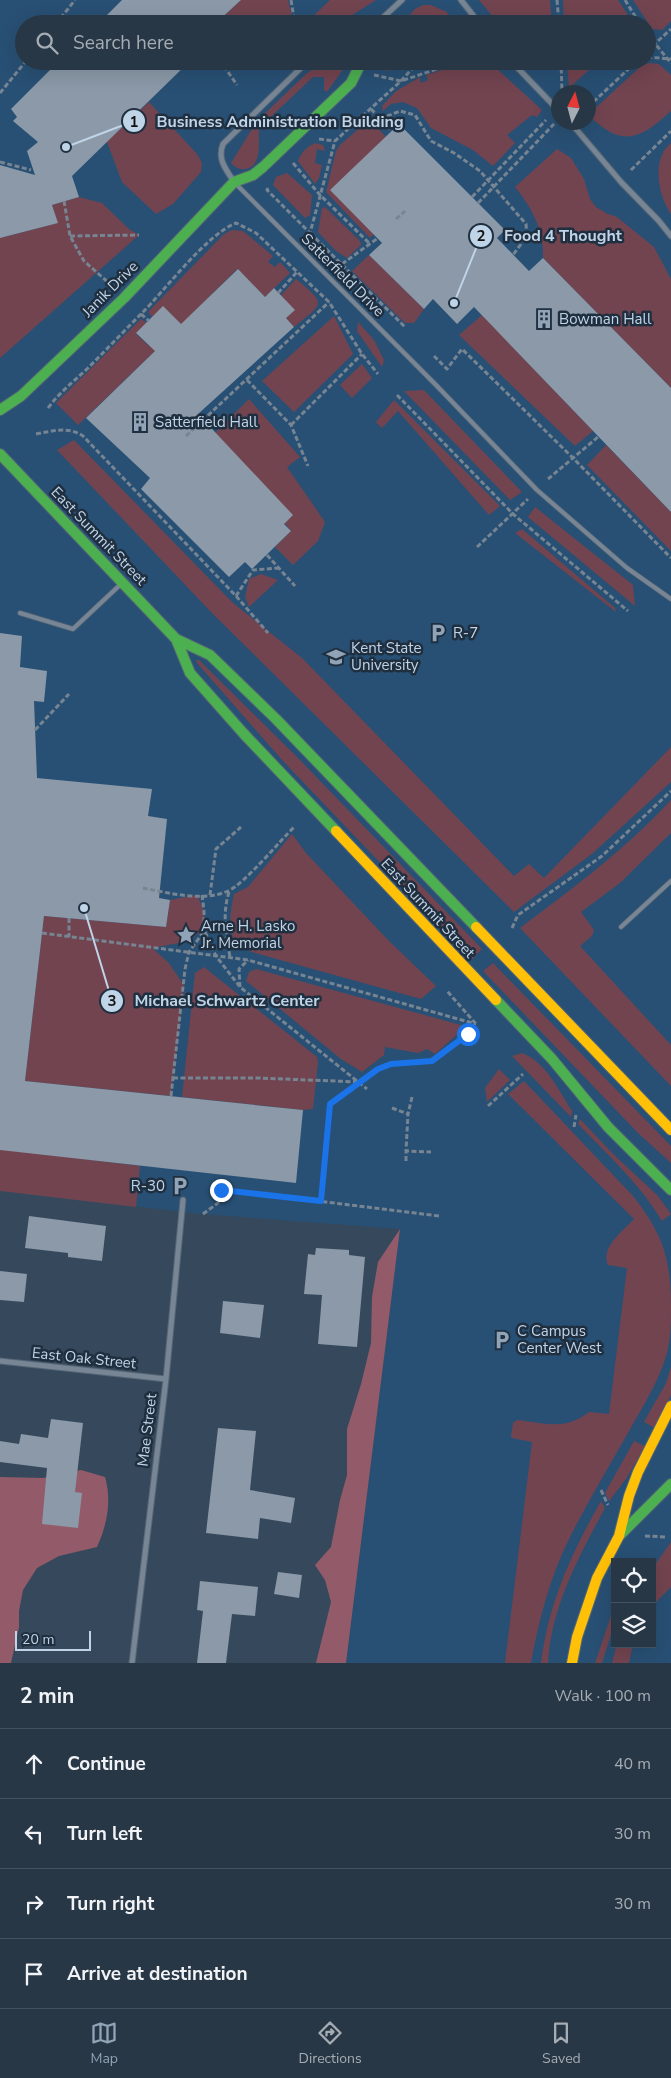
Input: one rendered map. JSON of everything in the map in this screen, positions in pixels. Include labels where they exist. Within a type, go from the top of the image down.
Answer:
[{"type":"main road","name":"Janik Drive","points":[[0,410],[21,396],[124,298],[234,182],[253,175],[263,167],[351,83],[358,70]]},
{"type":"main road","name":"East Summit Street","points":[[0,454],[176,639],[190,673],[244,734],[546,1053],[608,1127],[671,1190]]},
{"type":"main road","name":"East Summit Street","points":[[176,639],[210,655],[276,719],[671,1130]]},
{"type":"main road","points":[[572,1663],[577,1637],[597,1578],[619,1536],[629,1496],[638,1472],[671,1406]]},
{"type":"main road","points":[[619,1536],[671,1484]]},
{"type":"street","points":[[386,15],[402,0]]},
{"type":"street","points":[[461,0],[473,15]]},
{"type":"street","points":[[234,182],[220,161],[220,152],[223,144],[299,70]]},
{"type":"street","points":[[520,70],[551,102]]},
{"type":"street","points":[[577,130],[621,182],[660,221],[671,236]]},
{"type":"street","name":"Mae Street","points":[[132,1663],[166,1379],[183,1200]]},
{"type":"street","name":"East Oak Street","points":[[0,1361],[166,1379]]},
{"type":"lane","name":"Satterfield Drive","points":[[234,182],[435,384],[537,490],[627,568],[671,599]]},
{"type":"lane","points":[[20,613],[73,629],[122,582]]},
{"type":"lane","points":[[621,928],[671,881]]},
{"type":"path","points":[[63,15],[75,0]]},
{"type":"path","points":[[291,0],[294,15]]},
{"type":"path","points":[[557,0],[558,15]]},
{"type":"path","points":[[625,0],[634,15]]},
{"type":"path","points":[[656,43],[671,29]]},
{"type":"path","points":[[656,45],[671,63]]},
{"type":"path","points":[[656,58],[669,59]]},
{"type":"path","points":[[0,94],[19,70]]},
{"type":"path","points":[[226,70],[237,85]]},
{"type":"path","points":[[367,70],[372,75],[401,81],[434,70]]},
{"type":"path","points":[[310,233],[335,140],[411,70]]},
{"type":"path","points":[[561,70],[562,85]]},
{"type":"path","points":[[596,99],[627,70]]},
{"type":"path","points":[[371,108],[392,131]]},
{"type":"path","points":[[380,119],[400,111],[415,115],[431,141],[454,153],[480,171],[526,224],[526,236],[513,255]]},
{"type":"path","points":[[472,197],[551,116]]},
{"type":"path","points":[[478,203],[551,127]]},
{"type":"path","points":[[621,182],[671,131]]},
{"type":"path","points":[[289,159],[320,195],[370,244]]},
{"type":"path","points":[[509,160],[514,164]]},
{"type":"path","points":[[0,162],[31,170]]},
{"type":"path","points":[[267,190],[406,328]]},
{"type":"path","points":[[64,201],[70,236],[84,261],[124,298]]},
{"type":"path","points":[[396,219],[405,211]]},
{"type":"path","points":[[48,408],[60,392],[141,314],[213,238],[224,228],[236,223],[256,233],[329,302],[362,354],[378,374]]},
{"type":"path","points":[[70,236],[139,235]]},
{"type":"path","points":[[342,264],[378,238]]},
{"type":"path","points":[[278,292],[297,272]]},
{"type":"path","points":[[186,436],[329,302]]},
{"type":"path","points":[[141,314],[149,321]]},
{"type":"path","points":[[434,356],[447,369],[462,349],[671,558]]},
{"type":"path","points":[[291,425],[362,354]]},
{"type":"path","points":[[247,380],[291,425],[308,466]]},
{"type":"path","points":[[397,395],[512,514],[628,611]]},
{"type":"path","points":[[36,434],[62,429],[77,432],[83,436],[236,596],[268,633]]},
{"type":"path","points":[[548,479],[598,437]]},
{"type":"path","points":[[477,547],[530,497]]},
{"type":"path","points":[[267,555],[295,586]]},
{"type":"path","points":[[236,596],[253,570],[280,568]]},
{"type":"path","points":[[35,730],[69,694]]},
{"type":"path","points":[[512,928],[518,915],[602,856],[671,791]]},
{"type":"path","points":[[143,888],[202,895],[229,891],[240,883],[294,826]]},
{"type":"path","points":[[210,895],[216,849],[241,827]]},
{"type":"path","points":[[229,891],[225,905],[225,920],[230,958]]},
{"type":"path","points":[[202,895],[204,930],[216,956],[240,988],[367,1089]]},
{"type":"path","points":[[69,918],[70,937]]},
{"type":"path","points":[[171,1096],[188,952],[204,930]]},
{"type":"path","points":[[42,933],[248,960],[476,1024]]},
{"type":"path","points":[[240,988],[239,969],[248,960]]},
{"type":"path","points":[[447,990],[476,1024]]},
{"type":"path","points":[[321,1201],[330,1104],[359,1082],[391,1064],[432,1061],[468,1034],[476,1024]]},
{"type":"path","points":[[415,1069],[416,1062]]},
{"type":"path","points":[[488,1106],[523,1074]]},
{"type":"path","points":[[173,1078],[258,1078],[359,1082]]},
{"type":"path","points":[[406,1161],[408,1114],[412,1097]]},
{"type":"path","points":[[392,1108],[408,1114]]},
{"type":"path","points":[[574,1127],[576,1114]]},
{"type":"path","points":[[406,1151],[431,1152]]},
{"type":"path","points":[[203,1214],[218,1203],[221,1190],[439,1216]]},
{"type":"path","points":[[601,1490],[608,1505]]},
{"type":"path","points":[[652,1536],[666,1538]]},
{"type":"shaded area","name":"Kent State University","points":[[0,0],[671,0],[671,1663],[346,1663],[400,1229],[203,1214],[0,1191]]},
{"type":"shaded area","points":[[241,0],[288,0],[292,15],[225,15]]},
{"type":"shaded area","points":[[330,0],[376,0],[352,15],[314,15]]},
{"type":"shaded area","points":[[479,0],[550,0],[551,15],[492,15]]},
{"type":"shaded area","points":[[563,0],[618,0],[628,15],[564,15]]},
{"type":"shaded area","points":[[633,0],[671,0],[671,21],[662,30],[656,29],[656,15],[643,15]]},
{"type":"shaded area","points":[[423,5],[431,5],[447,12],[448,15],[410,15],[415,9]]},
{"type":"shaded area","points":[[656,64],[659,64],[671,75],[671,111],[665,117],[637,135],[621,136],[596,122],[596,108],[637,70],[656,70]]},
{"type":"shaded area","points":[[312,70],[343,70],[327,92],[324,90],[324,77],[313,77],[259,128],[258,153],[255,164],[245,169],[237,168],[231,163],[257,121]]},
{"type":"shaded area","points":[[442,70],[498,70],[542,110],[537,117],[532,115],[507,135],[515,143],[493,166],[473,150],[431,128],[417,108],[403,102],[391,104],[383,111],[382,106],[396,91],[420,77],[421,83],[428,80],[426,75]]},
{"type":"shaded area","points":[[568,70],[589,70],[572,85],[569,85]]},
{"type":"shaded area","points":[[149,102],[197,154],[202,163],[201,172],[173,204],[156,214],[122,182],[107,142],[102,136],[115,134]]},
{"type":"shaded area","points":[[366,122],[373,123],[386,137],[374,234],[370,238],[326,192],[336,151],[339,146]]},
{"type":"shaded area","points":[[315,143],[323,145],[325,151],[317,149],[315,163],[322,165],[319,178],[315,184],[298,161],[305,150]]},
{"type":"shaded area","points":[[671,143],[671,214],[660,188],[659,168],[661,158]]},
{"type":"shaded area","points":[[557,149],[571,158],[584,179],[590,199],[596,207],[617,217],[654,247],[671,279],[671,388],[543,258],[543,248],[536,220],[527,203],[515,187]]},
{"type":"shaded area","points":[[287,173],[312,195],[310,215],[305,218],[273,185],[276,177]]},
{"type":"shaded area","points":[[79,197],[102,203],[129,229],[139,235],[0,358],[0,233],[5,237],[57,223],[52,205]]},
{"type":"shaded area","points":[[325,207],[360,241],[361,245],[347,258],[336,251],[318,232],[322,208]]},
{"type":"shaded area","points":[[232,230],[243,231],[273,256],[268,262],[275,267],[280,262],[290,273],[265,297],[237,269],[175,331],[152,317],[148,312],[224,234]]},
{"type":"shaded area","points":[[369,255],[424,309],[414,323],[405,323],[352,271]]},
{"type":"shaded area","points":[[296,279],[313,294],[318,303],[311,313],[294,327],[286,318],[281,295]]},
{"type":"shaded area","points":[[482,315],[593,431],[575,446],[459,335]]},
{"type":"shaded area","points":[[334,316],[353,354],[294,412],[262,381]]},
{"type":"shaded area","points":[[141,319],[147,323],[136,334],[149,346],[153,342],[159,347],[78,425],[56,403]]},
{"type":"shaded area","points":[[358,322],[374,340],[384,360],[382,367],[357,331]]},
{"type":"shaded area","points":[[362,364],[372,378],[352,398],[340,385]]},
{"type":"shaded area","points":[[424,390],[522,492],[510,500],[404,391]]},
{"type":"shaded area","points":[[249,399],[300,457],[287,467],[325,522],[318,541],[293,565],[275,547],[291,531],[215,433]]},
{"type":"shaded area","points":[[394,400],[500,506],[489,515],[398,411],[382,428],[376,422]]},
{"type":"shaded area","points":[[74,440],[233,603],[302,658],[514,876],[529,864],[544,878],[671,747],[671,782],[593,853],[514,912],[211,612],[57,450]]},
{"type":"shaded area","points":[[606,445],[671,512],[671,551],[587,465]]},
{"type":"shaded area","points":[[535,507],[633,585],[635,606],[528,517]]},
{"type":"shaded area","points":[[522,529],[615,608],[616,612],[515,533]]},
{"type":"shaded area","points":[[261,574],[278,580],[249,607],[245,597],[249,579]]},
{"type":"shaded area","points":[[196,660],[199,660],[299,759],[482,949],[472,959],[283,761]]},
{"type":"shaded area","points":[[671,800],[671,833],[620,883],[581,912],[594,930],[592,936],[580,946],[671,1045],[671,1086],[520,928],[579,883],[636,835]]},
{"type":"shaded area","points":[[292,834],[306,853],[389,941],[436,986],[421,999],[255,953],[237,944],[230,927],[234,894],[248,887]]},
{"type":"shaded area","points":[[197,895],[204,911],[204,930],[184,942],[152,948],[168,962],[184,985],[171,1096],[25,1081],[44,916],[166,927],[170,900]]},
{"type":"shaded area","points":[[493,963],[671,1146],[671,1163],[639,1134],[483,971]]},
{"type":"shaded area","points":[[204,967],[317,1057],[313,1109],[303,1110],[182,1097],[195,973]]},
{"type":"shaded area","points":[[256,969],[461,1025],[461,1031],[435,1054],[427,1049],[418,1053],[385,1047],[384,1055],[362,1072],[341,1059],[246,981],[249,972]]},
{"type":"shaded area","points":[[522,1053],[531,1057],[545,1070],[572,1111],[571,1117],[512,1056]]},
{"type":"shaded area","points":[[499,1069],[510,1080],[487,1102],[485,1088]]},
{"type":"shaded area","points":[[524,1081],[633,1196],[652,1223],[667,1261],[671,1290],[671,1326],[668,1350],[656,1383],[563,1552],[546,1598],[531,1663],[505,1663],[532,1442],[512,1438],[513,1423],[517,1420],[563,1424],[572,1422],[589,1412],[609,1414],[627,1268],[608,1265],[606,1258],[614,1239],[634,1219],[508,1094]]},
{"type":"shaded area","points":[[580,1119],[614,1155],[657,1195],[671,1214],[662,1221],[634,1182],[578,1124]]},
{"type":"shaded area","points":[[0,1149],[140,1166],[136,1207],[0,1191]]},
{"type":"shaded area","points":[[400,1229],[346,1663],[316,1663],[331,1602],[325,1580],[315,1565],[331,1547],[347,1475],[347,1429],[371,1343],[372,1297],[378,1262]]},
{"type":"shaded area","points":[[671,1367],[671,1395],[655,1428],[644,1422],[666,1383]]},
{"type":"shaded area","points":[[634,1441],[645,1446],[626,1479],[609,1501],[605,1493]]},
{"type":"shaded area","points":[[81,1470],[105,1477],[108,1504],[106,1522],[101,1539],[97,1547],[59,1556],[37,1568],[23,1590],[19,1611],[19,1627],[11,1663],[0,1663],[0,1477],[43,1478]]},
{"type":"shaded area","points":[[601,1501],[605,1508],[576,1563],[560,1602],[550,1642],[548,1663],[541,1663],[550,1619],[563,1579],[580,1540]]},
{"type":"shaded area","points":[[671,1542],[671,1587],[656,1602],[656,1563]]},
{"type":"shaded area","points":[[611,1616],[611,1635],[602,1663],[595,1663]]},
{"type":"shaded area","points":[[616,1648],[632,1648],[629,1663],[612,1663]]},
{"type":"building","points":[[122,0],[241,0],[225,15],[107,15]]},
{"type":"building","points":[[50,70],[181,70],[72,176],[79,197],[52,205],[58,223],[0,238],[0,165],[35,175],[27,151],[38,142],[13,121],[17,117],[11,109]]},
{"type":"building","name":"Bowman Hall","points":[[399,124],[505,230],[497,238],[529,271],[543,258],[671,388],[671,512],[474,307],[457,324],[433,299],[424,309],[369,255],[382,243],[330,190]]},
{"type":"building","name":"Satterfield Hall","points":[[238,269],[265,297],[274,288],[295,310],[286,318],[294,327],[198,414],[293,515],[284,524],[291,531],[252,569],[245,562],[229,577],[141,489],[150,478],[86,418],[155,351],[136,333],[163,306],[181,324]]},
{"type":"building","points":[[0,633],[22,636],[20,667],[47,671],[44,702],[34,701],[37,778],[152,789],[148,816],[167,819],[159,898],[170,900],[166,927],[44,916],[25,1081],[303,1110],[296,1183],[0,1150]]},
{"type":"building","points":[[29,1216],[106,1226],[102,1261],[68,1257],[68,1253],[25,1248]]},
{"type":"building","points":[[316,1248],[349,1250],[349,1255],[365,1257],[357,1347],[318,1344],[322,1295],[304,1294],[308,1254],[315,1255]]},
{"type":"building","points":[[0,1271],[27,1274],[24,1302],[0,1300]]},
{"type":"building","points":[[223,1301],[264,1305],[260,1338],[220,1333]]},
{"type":"building","points":[[51,1419],[83,1423],[75,1492],[82,1493],[78,1528],[42,1524],[47,1468],[0,1462],[0,1441],[19,1444],[21,1434],[48,1438]]},
{"type":"building","points":[[218,1428],[256,1431],[250,1490],[295,1498],[291,1523],[260,1518],[258,1539],[206,1533]]},
{"type":"building","points":[[278,1572],[302,1575],[299,1598],[274,1594]]},
{"type":"building","points":[[200,1581],[258,1587],[255,1616],[232,1614],[226,1663],[197,1663],[203,1611],[197,1610]]},
{"type":"traffic: fast","points":[[0,410],[21,396],[124,298],[234,182],[253,175],[263,167],[351,83],[358,70]]},
{"type":"traffic: fast","points":[[0,454],[176,639],[190,673],[244,734],[336,831]]},
{"type":"traffic: fast","points":[[176,639],[210,655],[276,719],[476,927]]},
{"type":"traffic: fast","points":[[496,1000],[552,1059],[608,1127],[671,1190]]},
{"type":"traffic: fast","points":[[620,1535],[671,1484]]},
{"type":"traffic: slow","points":[[336,831],[496,1000]]},
{"type":"traffic: slow","points":[[476,927],[671,1130]]},
{"type":"traffic: slow","points":[[572,1663],[577,1637],[597,1578],[619,1536],[629,1496],[638,1472],[671,1406]]},
{"type":"place","name":"Business Administration Building","points":[[66,147]]},
{"type":"place","name":"Food 4 Thought","points":[[454,303]]},
{"type":"place","name":"Bowman Hall","points":[[544,319]]},
{"type":"place","name":"Satterfield Hall","points":[[140,422]]},
{"type":"place","name":"R-7","points":[[438,633]]},
{"type":"place","name":"Kent State University","points":[[336,657]]},
{"type":"place","name":"Michael Schwartz Center","points":[[84,908]]},
{"type":"place","name":"Arne H. Lasko Jr. Memorial","points":[[186,935]]},
{"type":"place","name":"R-30","points":[[180,1186]]},
{"type":"place","name":"C Campus Center West","points":[[502,1340]]},
{"type":"route","points":[[221,1190],[321,1201],[330,1104],[378,1069],[402,1062],[432,1061],[468,1034]]}]
